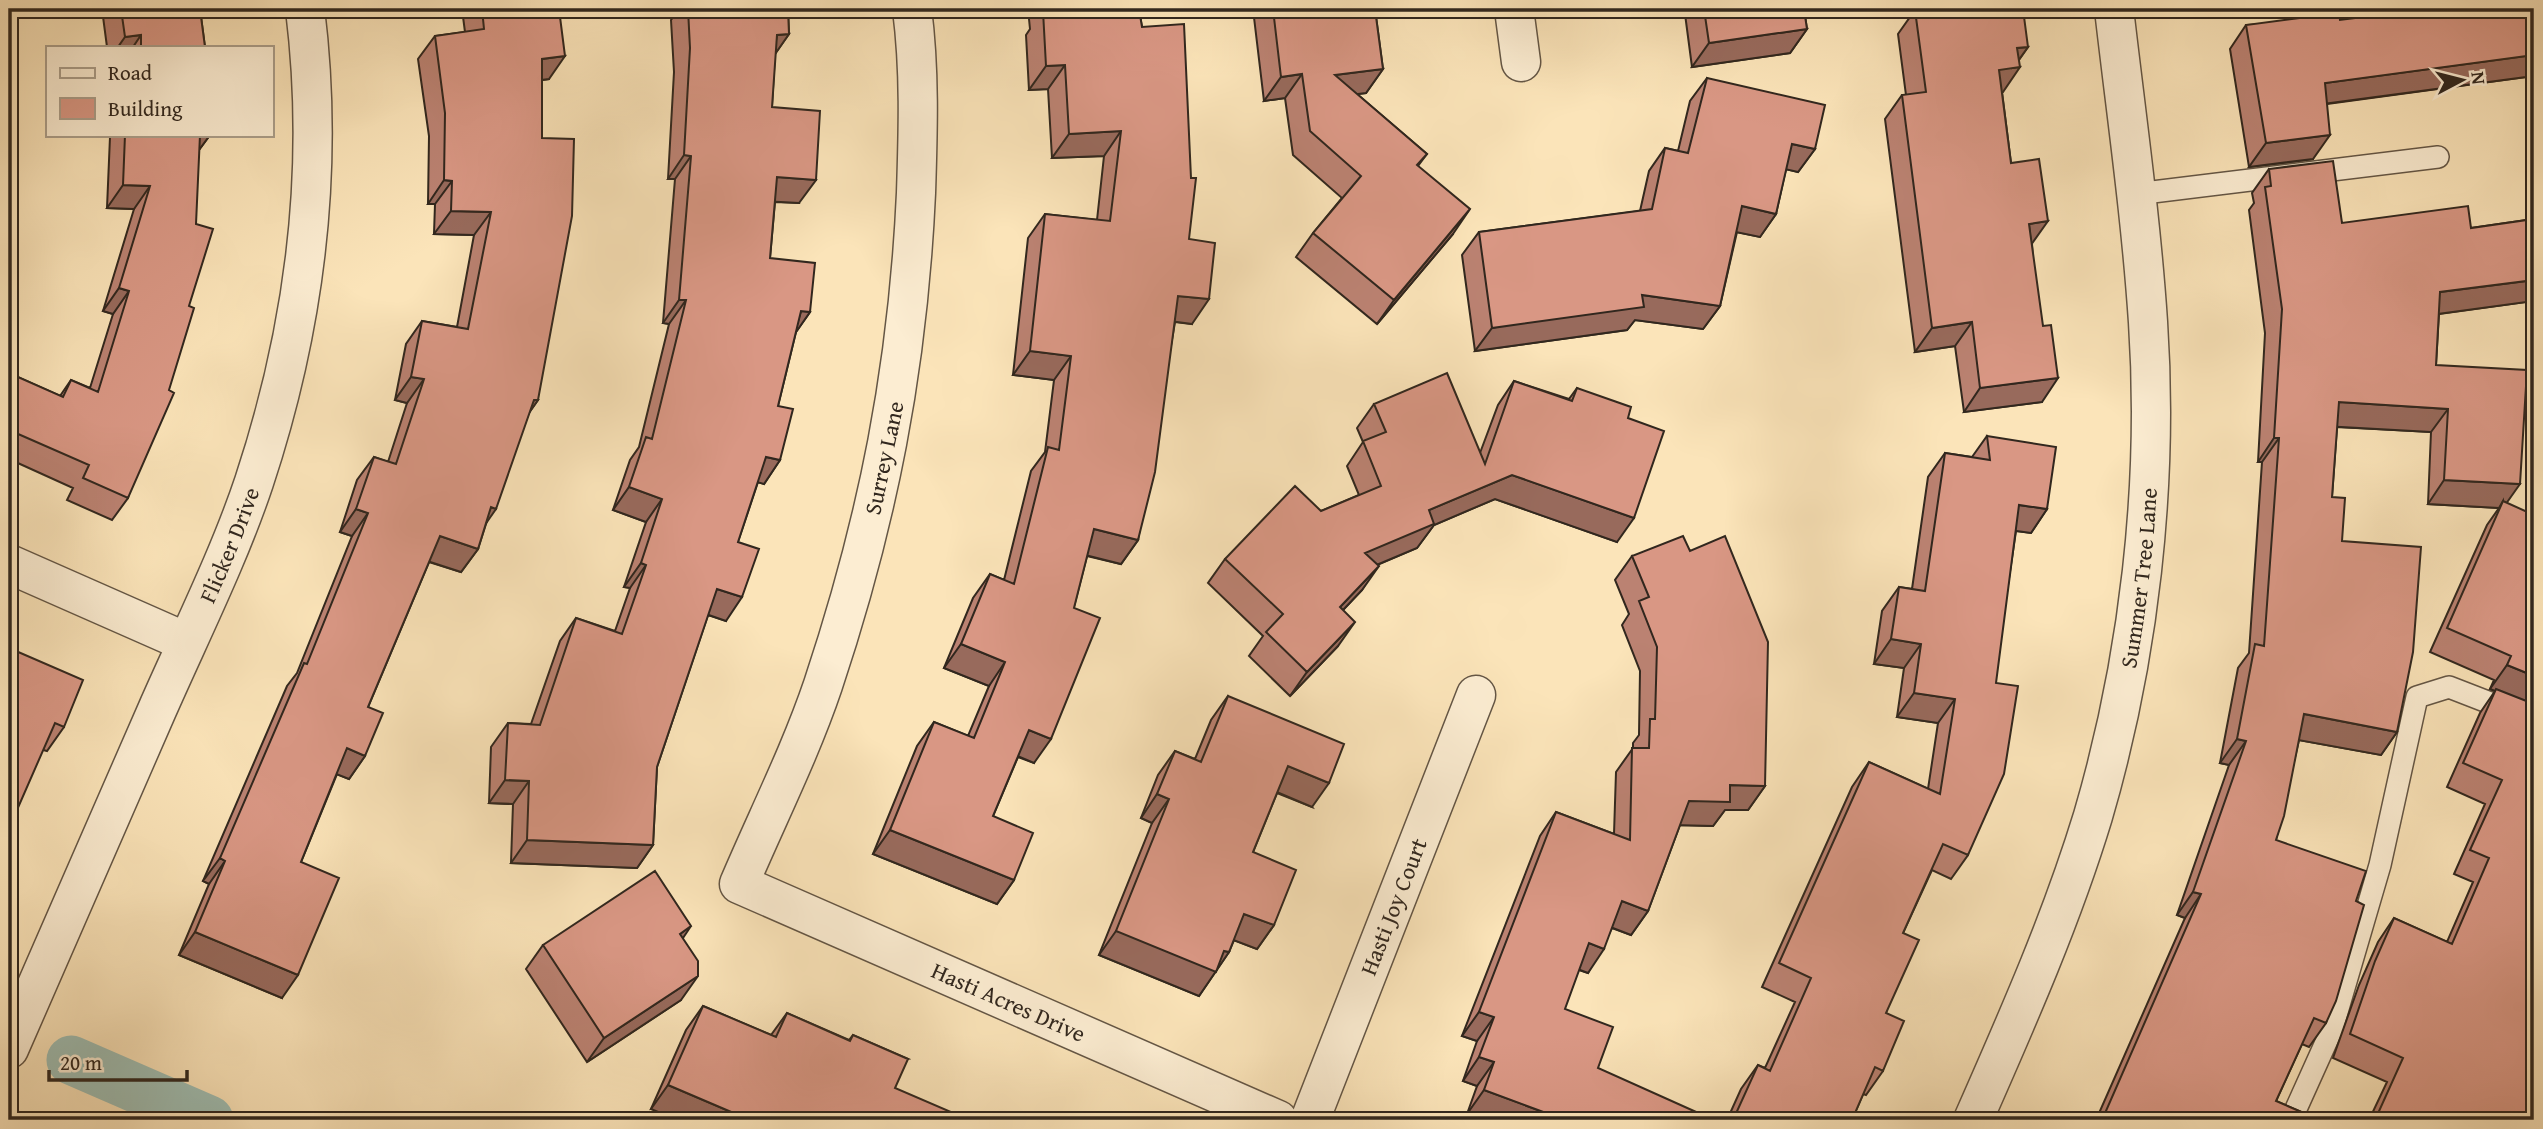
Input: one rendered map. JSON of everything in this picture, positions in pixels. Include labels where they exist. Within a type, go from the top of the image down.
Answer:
[{"type":"street","name":"Flicker Drive","points":[[9,1049],[253,484],[284,382],[305,278],[313,172],[312,66],[305,9]]},
{"type":"street","name":"Surrey Lane","points":[[739,884],[822,688],[864,554],[894,417],[912,278],[914,239],[918,138],[912,9]]},
{"type":"street","points":[[1514,9],[1521,62]]},
{"type":"street","name":"Summer Tree Lane","points":[[1973,1120],[2052,938],[2093,815],[2124,688],[2143,559],[2151,429],[2149,325],[2113,9]]},
{"type":"street","points":[[9,565],[186,642]]},
{"type":"street","name":"Hasti Joy Court","points":[[1310,1120],[1476,695]]},
{"type":"street","name":"Hasti Acres Drive","points":[[739,884],[1278,1120]]},
{"type":"lane","points":[[2136,194],[2438,156]]},
{"type":"lane","points":[[2291,1120],[2332,1029],[2340,1003],[2380,865],[2417,697],[2449,687],[2534,720]]},
{"type":"building","points":[[121,9],[200,9],[205,46],[141,46],[141,35],[125,37]]},
{"type":"building","points":[[482,9],[559,9],[565,56],[542,59],[542,138],[574,139],[572,216],[538,400],[534,400],[496,509],[491,507],[478,549],[440,536],[368,707],[383,713],[365,756],[347,748],[301,862],[339,878],[298,975],[195,932],[225,861],[220,858],[304,663],[307,664],[368,513],[356,509],[374,457],[396,464],[424,379],[411,377],[422,321],[468,329],[491,212],[451,211],[452,181],[444,180],[445,113],[435,36],[484,29]]},
{"type":"building","points":[[688,9],[788,9],[789,34],[777,35],[772,107],[820,111],[816,180],[777,177],[770,258],[815,263],[810,312],[801,311],[778,406],[793,409],[780,460],[766,457],[738,542],[759,549],[742,597],[717,589],[657,767],[653,845],[527,840],[529,781],[505,780],[508,723],[540,725],[576,618],[622,634],[646,565],[641,563],[662,499],[629,487],[646,437],[652,439],[686,300],[679,300],[691,156],[684,155],[690,48]]},
{"type":"building","points":[[1139,9],[1142,27],[1184,24],[1191,178],[1196,178],[1189,239],[1215,243],[1209,299],[1178,296],[1155,472],[1138,540],[1094,529],[1074,608],[1100,618],[1051,739],[1029,730],[993,816],[1033,833],[1014,880],[890,830],[934,722],[974,738],[1005,662],[961,644],[990,574],[1014,584],[1048,447],[1059,450],[1071,356],[1030,351],[1045,214],[1110,221],[1121,131],[1069,134],[1065,65],[1046,66],[1043,11]]},
{"type":"building","points":[[1273,9],[1375,9],[1383,69],[1335,75],[1427,154],[1417,165],[1470,209],[1394,300],[1313,233],[1361,176],[1310,131],[1302,74],[1281,77]]},
{"type":"building","points":[[1704,9],[1804,9],[1807,29],[1709,43]]},
{"type":"building","points":[[2023,9],[2028,47],[2017,48],[2020,67],[1999,70],[2011,163],[2039,159],[2048,221],[2029,224],[2043,326],[2051,325],[2058,378],[1980,388],[1972,322],[1932,328],[1902,95],[1926,92],[1915,10]]},
{"type":"building","points":[[2428,9],[2534,9],[2534,55],[2325,83],[2330,135],[2266,143],[2246,25],[2339,13],[2340,20]]},
{"type":"building","points":[[1707,78],[1825,105],[1815,149],[1792,144],[1776,214],[1742,206],[1720,306],[1642,295],[1644,307],[1492,328],[1479,232],[1652,209],[1665,148],[1688,153]]},
{"type":"building","points":[[125,136],[200,136],[196,224],[213,229],[189,306],[194,308],[169,390],[174,393],[128,498],[83,478],[89,465],[9,430],[9,373],[63,397],[71,380],[98,392],[129,291],[119,288],[150,186],[123,185]]},
{"type":"building","points":[[2333,161],[2342,223],[2468,206],[2471,228],[2534,219],[2534,280],[2440,292],[2436,365],[2527,370],[2520,484],[2444,480],[2448,409],[2339,402],[2332,497],[2345,498],[2342,541],[2421,547],[2413,652],[2397,732],[2304,714],[2284,816],[2276,840],[2366,871],[2356,901],[2364,905],[2336,1001],[2326,1023],[2314,1018],[2276,1101],[2320,1120],[2102,1120],[2201,894],[2193,892],[2246,741],[2237,739],[2255,644],[2264,646],[2279,438],[2274,438],[2282,309],[2265,187],[2271,186],[2269,169]]},
{"type":"building","points":[[1447,373],[1485,464],[1514,381],[1572,401],[1577,388],[1631,407],[1628,418],[1664,431],[1634,518],[1512,475],[1429,510],[1434,524],[1365,553],[1379,566],[1340,607],[1355,622],[1307,672],[1266,632],[1283,614],[1225,559],[1295,486],[1321,511],[1381,486],[1363,441],[1386,432],[1374,404]]},
{"type":"building","points":[[1987,436],[2056,447],[2047,509],[2019,505],[1996,683],[2018,686],[2004,774],[1968,855],[1943,844],[1903,933],[1919,940],[1886,1013],[1904,1021],[1883,1071],[1875,1067],[1852,1120],[1733,1120],[1758,1065],[1770,1071],[1811,978],[1779,963],[1869,762],[1940,794],[1955,699],[1914,693],[1921,644],[1891,639],[1899,587],[1925,591],[1945,453],[1990,460]]},
{"type":"building","points":[[2503,501],[2534,515],[2534,676],[2507,665],[2511,656],[2447,628]]},
{"type":"building","points":[[1683,536],[1690,551],[1725,536],[1768,642],[1765,786],[1730,785],[1730,802],[1689,801],[1648,911],[1622,901],[1604,949],[1589,943],[1565,1009],[1613,1027],[1598,1068],[1714,1120],[1565,1120],[1484,1090],[1494,1062],[1479,1057],[1494,1017],[1479,1012],[1556,812],[1630,840],[1632,748],[1649,748],[1650,719],[1655,719],[1657,647],[1639,601],[1649,597],[1632,556]]},
{"type":"building","points":[[9,648],[83,680],[64,727],[55,723],[17,810],[9,807]]},
{"type":"building","points":[[2496,689],[2534,704],[2534,1120],[2375,1120],[2403,1058],[2350,1034],[2375,961],[2394,918],[2452,944],[2489,858],[2470,850],[2502,780],[2463,763]]},
{"type":"building","points":[[1228,696],[1344,744],[1329,783],[1288,766],[1253,852],[1296,870],[1274,925],[1244,914],[1229,952],[1224,951],[1216,972],[1116,931],[1169,799],[1157,794],[1175,751],[1201,762]]},
{"type":"building","points":[[655,871],[691,926],[680,934],[698,961],[698,976],[604,1038],[543,945]]},
{"type":"building","points":[[703,1006],[776,1037],[787,1013],[850,1041],[853,1035],[908,1059],[895,1088],[951,1112],[950,1115],[961,1120],[750,1120],[668,1085]]},
{"type":"building","points":[[1064,1113],[1081,1120],[1060,1120]]},
{"type":"waterway","points":[[71,1060],[209,1120]]}]
